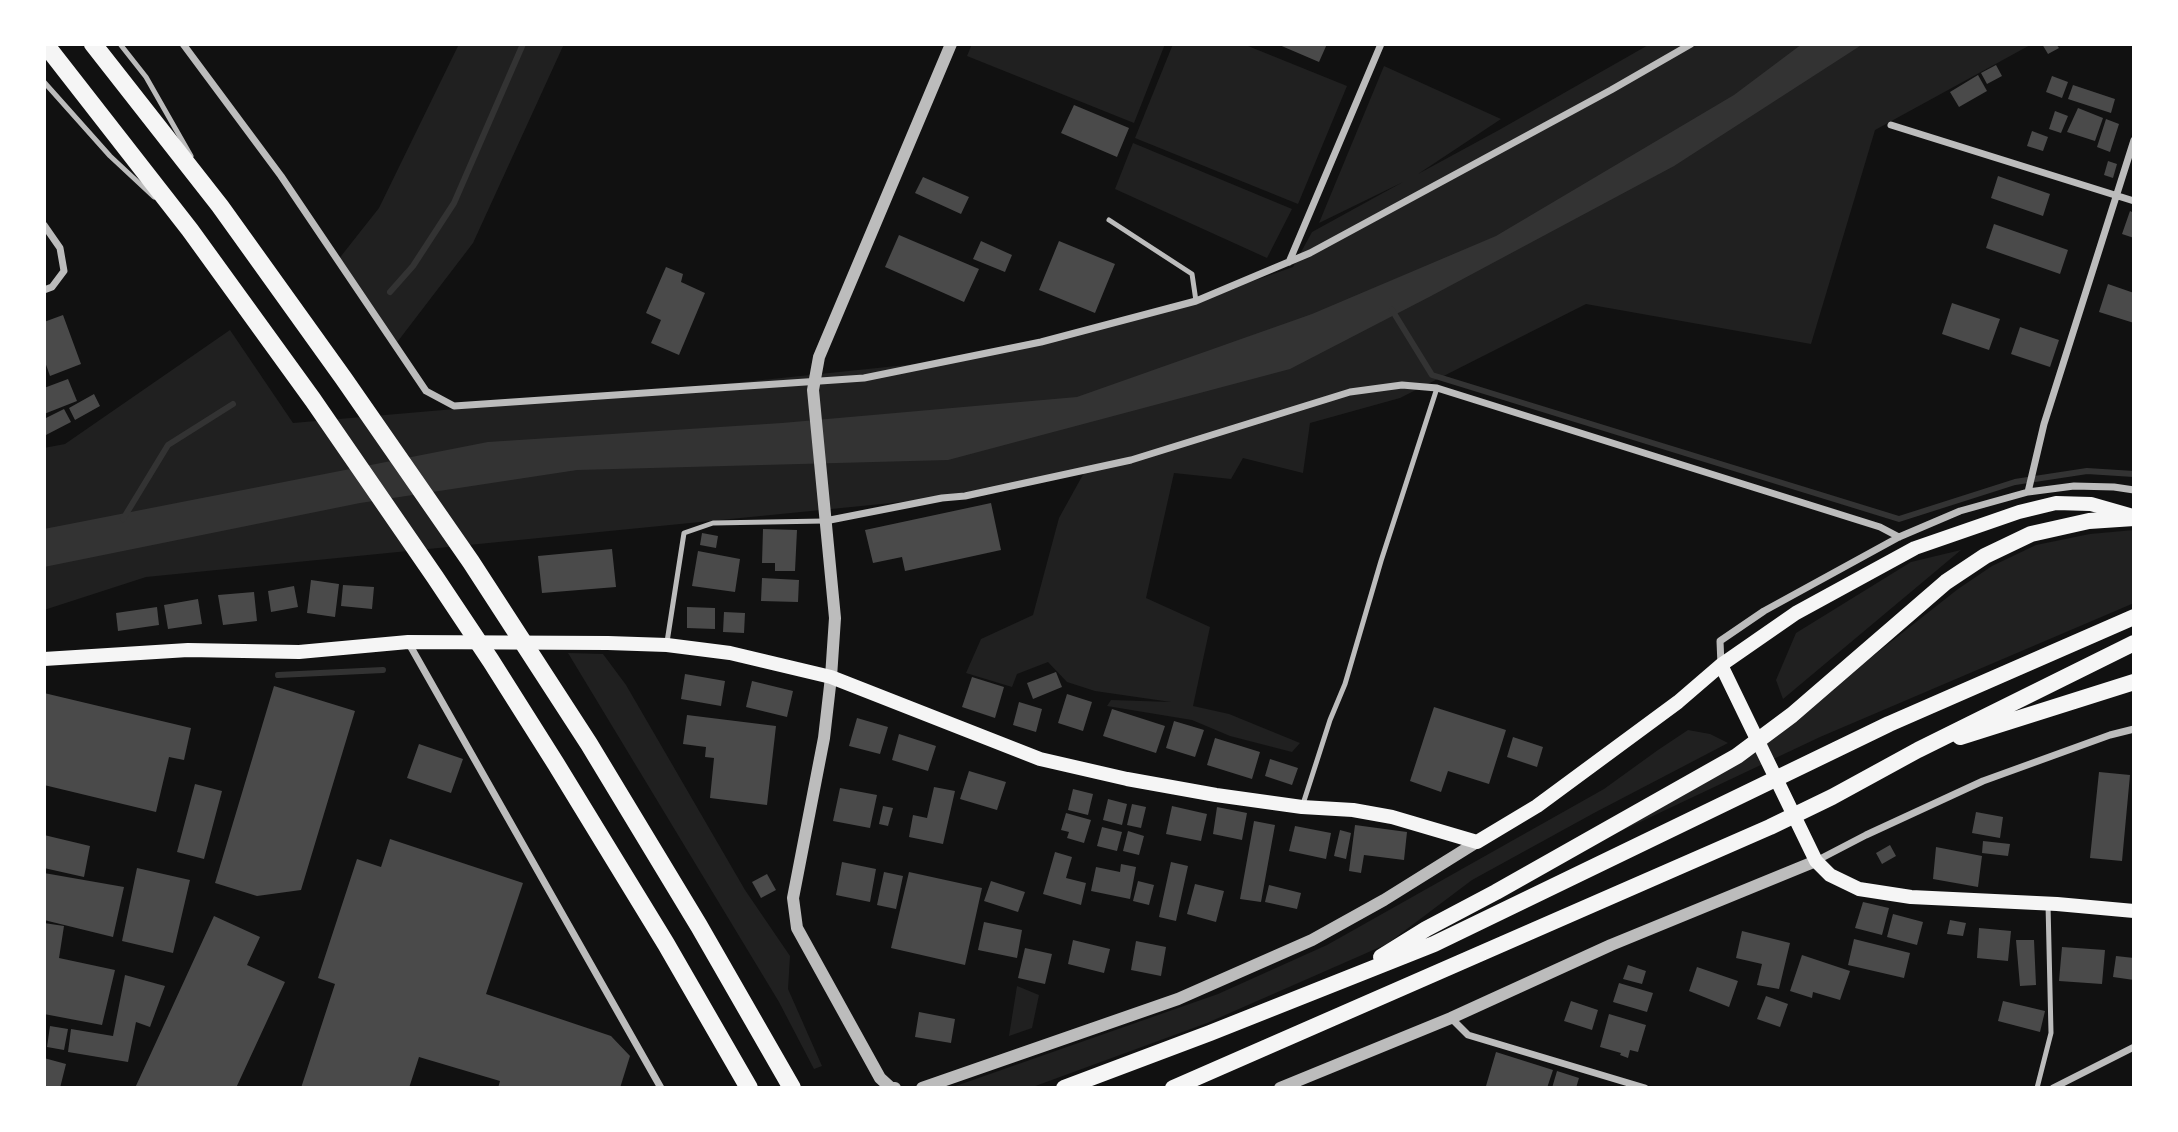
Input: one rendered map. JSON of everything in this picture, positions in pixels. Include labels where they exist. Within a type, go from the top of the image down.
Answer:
[{"type":"highway","points":[[45,44],[190,230],[267,336],[492,662],[666,944],[746,1084]]},
{"type":"highway","points":[[93,44],[220,206],[299,315],[538,662],[699,926],[792,1088]]},
{"type":"highway","points":[[1343,980],[1426,929],[1737,756],[1792,715],[1946,582],[1985,556],[2031,534],[2089,521],[2134,517]]},
{"type":"highway","points":[[1064,1088],[1434,944],[1889,724],[2134,617]]},
{"type":"highway","points":[[1173,1088],[1770,827],[2134,643]]},
{"type":"highway","points":[[1918,750],[2134,682]]},
{"type":"main road","points":[[44,659],[188,650],[299,652],[408,642],[667,645],[730,653],[831,677],[1040,759],[1153,783],[1302,807],[1353,810],[1392,817],[1477,842],[1537,806],[1678,702],[1721,665],[1796,614],[1915,548],[2019,512],[2056,503],[2091,504],[2134,517]]},
{"type":"main road","points":[[1721,665],[1816,861],[1830,875],[1859,889],[1911,897],[2134,911]]},
{"type":"street","points":[[183,44],[281,176],[426,391],[454,406],[813,386],[864,379],[1041,342],[1196,301],[1310,253],[1691,44]]},
{"type":"street","points":[[891,1088],[880,1078],[872,1065],[797,928],[793,898],[824,738],[835,618],[813,386],[819,357],[951,44]]},
{"type":"street","points":[[1289,262],[1381,44]]},
{"type":"street","points":[[1891,125],[2134,201]]},
{"type":"street","points":[[2028,492],[2044,424],[2134,140]]},
{"type":"street","points":[[44,225],[61,248],[64,271],[52,287],[44,290]]},
{"type":"street","points":[[824,521],[965,496],[1130,460],[1350,392],[1402,385],[1437,388],[1880,527],[1899,537]]},
{"type":"street","points":[[1721,665],[1720,641],[1764,611],[1899,537],[1960,511],[2028,492],[2074,486],[2114,487],[2134,491]]},
{"type":"street","points":[[408,642],[661,1088]]},
{"type":"street","points":[[1280,1088],[1451,1018],[1611,945],[1816,861],[1983,781],[2110,735],[2134,729]]},
{"type":"street","points":[[922,1088],[1178,999],[1312,940],[1384,900],[1477,842]]},
{"type":"street","points":[[1451,1018],[1468,1035],[1645,1088]]},
{"type":"street","points":[[2053,1088],[2134,1047]]},
{"type":"lane","points":[[120,44],[146,77],[220,206]]},
{"type":"lane","points":[[44,82],[110,156],[190,230]]},
{"type":"lane","points":[[1109,220],[1192,274],[1196,301]]},
{"type":"lane","points":[[1302,807],[1330,720],[1345,684],[1381,561],[1437,388]]},
{"type":"lane","points":[[667,645],[684,533],[713,523],[824,521]]},
{"type":"lane","points":[[2037,1088],[2051,1033],[2048,904]]},
{"type":"shaded area","points":[[459,44],[564,44],[473,243],[395,345],[338,260],[379,208]]},
{"type":"shaded area","points":[[972,44],[1165,44],[1134,123],[967,56]]},
{"type":"shaded area","points":[[1173,44],[1243,44],[1347,86],[1298,204],[1135,138]]},
{"type":"shaded area","points":[[1650,44],[2032,44],[1875,130],[1811,344],[1586,304],[1400,398],[1310,423],[1303,473],[1243,458],[1231,479],[1174,473],[1146,598],[1210,627],[1193,706],[1229,714],[1300,743],[1292,752],[1230,736],[1192,720],[1107,706],[1111,700],[1171,702],[1095,691],[1067,682],[1048,662],[1017,674],[1012,687],[966,673],[981,639],[1033,615],[1059,518],[1085,471],[942,498],[146,577],[44,610],[44,448],[65,444],[230,330],[293,423],[628,394],[954,360],[1196,301],[1293,267],[1312,232],[1403,182],[1319,223],[1384,66],[1501,119],[1418,174]]},
{"type":"shaded area","points":[[1802,44],[1863,44],[1674,166],[1290,369],[948,460],[577,470],[360,503],[44,567],[44,529],[488,442],[782,423],[1077,397],[1312,314],[1496,236],[1734,95]]},
{"type":"shaded area","points":[[1133,143],[1292,209],[1267,258],[1115,189]]},
{"type":"shaded area","points":[[2134,530],[2134,603],[1820,737],[1583,849],[1684,795],[1845,678],[1958,589],[1992,566],[2036,545],[2090,534]]},
{"type":"shaded area","points":[[1961,550],[1783,699],[1776,680],[1796,633],[1911,562]]},
{"type":"shaded area","points":[[568,653],[603,654],[626,685],[745,890],[790,956],[788,989],[822,1066],[814,1069],[779,1002]]},
{"type":"shaded area","points":[[1688,730],[1710,734],[1728,743],[1472,880],[1387,944],[1207,1023],[1030,1088],[950,1088],[1218,994],[1327,945],[1604,789]]},
{"type":"shaded area","points":[[1017,986],[1039,995],[1032,1028],[1009,1036]]},
{"type":"building","points":[[1277,44],[1327,44],[1319,62]]},
{"type":"building","points":[[2042,44],[2056,44],[2059,48],[2048,54]]},
{"type":"building","points":[[1996,65],[2002,76],[1987,84],[1981,73]]},
{"type":"building","points":[[1978,75],[1987,91],[1959,107],[1950,92]]},
{"type":"building","points":[[2052,76],[2068,82],[2062,98],[2046,92]]},
{"type":"building","points":[[2073,85],[2115,99],[2111,113],[2068,99]]},
{"type":"building","points":[[1074,105],[1129,128],[1117,157],[1061,133]]},
{"type":"building","points":[[2078,108],[2103,118],[2095,141],[2067,132]]},
{"type":"building","points":[[2055,111],[2068,116],[2061,133],[2049,129]]},
{"type":"building","points":[[2106,119],[2119,124],[2110,152],[2097,147]]},
{"type":"building","points":[[2032,131],[2048,137],[2043,151],[2027,146]]},
{"type":"building","points":[[2108,161],[2117,164],[2113,178],[2104,175]]},
{"type":"building","points":[[1998,176],[2050,194],[2043,216],[1991,198]]},
{"type":"building","points":[[923,177],[969,197],[961,214],[915,193]]},
{"type":"building","points":[[2130,211],[2134,213],[2134,238],[2122,234]]},
{"type":"building","points":[[1994,224],[2068,250],[2060,274],[1986,248]]},
{"type":"building","points":[[899,235],[979,269],[964,302],[885,267]]},
{"type":"building","points":[[981,241],[1012,255],[1005,272],[973,259]]},
{"type":"building","points":[[1059,241],[1115,264],[1095,313],[1039,290]]},
{"type":"building","points":[[666,267],[683,274],[681,282],[705,293],[679,355],[651,343],[661,320],[646,313]]},
{"type":"building","points":[[2108,284],[2134,293],[2134,323],[2099,312]]},
{"type":"building","points":[[1952,303],[2000,319],[1989,350],[1942,334]]},
{"type":"building","points":[[63,315],[81,364],[50,376],[44,359],[44,322]]},
{"type":"building","points":[[2020,327],[2059,340],[2050,367],[2011,354]]},
{"type":"building","points":[[68,379],[77,401],[44,414],[44,388]]},
{"type":"building","points":[[94,394],[100,406],[75,420],[69,408]]},
{"type":"building","points":[[64,409],[71,422],[44,436],[44,419]]},
{"type":"building","points":[[991,503],[1001,550],[905,571],[902,557],[873,563],[865,530]]},
{"type":"building","points":[[763,529],[797,530],[795,571],[775,571],[775,563],[762,563]]},
{"type":"building","points":[[702,533],[718,536],[716,548],[700,545]]},
{"type":"building","points":[[612,549],[616,587],[542,593],[538,556]]},
{"type":"building","points":[[698,551],[740,559],[735,592],[692,586]]},
{"type":"building","points":[[762,578],[799,580],[798,602],[761,601]]},
{"type":"building","points":[[311,580],[339,584],[335,617],[307,613]]},
{"type":"building","points":[[343,585],[374,587],[372,609],[341,606]]},
{"type":"building","points":[[294,586],[298,607],[271,612],[268,591]]},
{"type":"building","points":[[254,592],[257,621],[223,625],[218,595]]},
{"type":"building","points":[[198,599],[202,624],[168,629],[164,605]]},
{"type":"building","points":[[157,607],[159,625],[118,631],[116,613]]},
{"type":"building","points":[[687,607],[715,608],[715,629],[687,628]]},
{"type":"building","points":[[724,612],[745,613],[744,633],[723,632]]},
{"type":"building","points":[[1056,672],[1062,687],[1033,699],[1027,683]]},
{"type":"building","points":[[685,674],[725,681],[721,706],[681,699]]},
{"type":"building","points":[[972,677],[1004,687],[995,718],[962,707]]},
{"type":"building","points":[[752,681],[793,691],[787,717],[746,707]]},
{"type":"building","points":[[274,686],[355,711],[301,890],[257,896],[215,883]]},
{"type":"building","points":[[44,693],[191,728],[184,760],[169,757],[156,812],[44,785]]},
{"type":"building","points":[[1067,694],[1092,702],[1083,731],[1058,723]]},
{"type":"building","points":[[1019,702],[1042,709],[1036,732],[1013,725]]},
{"type":"building","points":[[1434,707],[1506,730],[1489,784],[1448,771],[1441,792],[1410,781]]},
{"type":"building","points":[[1112,709],[1165,726],[1156,753],[1103,736]]},
{"type":"building","points":[[687,715],[776,726],[767,805],[710,798],[714,758],[705,757],[706,747],[683,744]]},
{"type":"building","points":[[857,718],[888,727],[880,754],[849,746]]},
{"type":"building","points":[[1174,721],[1204,730],[1195,757],[1166,748]]},
{"type":"building","points":[[899,734],[936,746],[928,771],[892,760]]},
{"type":"building","points":[[1513,737],[1543,747],[1537,767],[1507,757]]},
{"type":"building","points":[[1215,738],[1260,752],[1252,779],[1207,765]]},
{"type":"building","points":[[419,744],[463,759],[451,793],[407,778]]},
{"type":"building","points":[[1270,759],[1298,768],[1292,785],[1265,776]]},
{"type":"building","points":[[969,771],[1006,782],[997,810],[960,799]]},
{"type":"building","points":[[2099,772],[2130,775],[2122,861],[2090,858]]},
{"type":"building","points":[[195,784],[222,791],[204,859],[177,852]]},
{"type":"building","points":[[934,787],[955,791],[943,844],[909,837],[913,815],[927,818]]},
{"type":"building","points":[[840,788],[877,795],[870,828],[833,821]]},
{"type":"building","points":[[1073,789],[1093,794],[1088,815],[1068,810]]},
{"type":"building","points":[[1108,799],[1127,804],[1122,825],[1103,820]]},
{"type":"building","points":[[1132,804],[1146,807],[1141,828],[1127,825]]},
{"type":"building","points":[[883,806],[893,808],[888,826],[879,824]]},
{"type":"building","points":[[1172,806],[1207,814],[1201,841],[1166,834]]},
{"type":"building","points":[[1217,807],[1247,813],[1242,840],[1213,834]]},
{"type":"building","points":[[1976,812],[2003,817],[2000,838],[1972,833]]},
{"type":"building","points":[[1066,813],[1091,820],[1084,843],[1067,838],[1069,832],[1061,830]]},
{"type":"building","points":[[1254,821],[1275,825],[1261,902],[1240,899]]},
{"type":"building","points":[[1355,825],[1407,832],[1404,860],[1364,855],[1361,873],[1349,871]]},
{"type":"building","points":[[1295,826],[1331,833],[1326,859],[1289,851]]},
{"type":"building","points":[[1102,827],[1122,832],[1117,851],[1097,846]]},
{"type":"building","points":[[1340,830],[1351,833],[1346,859],[1334,856]]},
{"type":"building","points":[[1128,831],[1144,836],[1139,855],[1123,851]]},
{"type":"building","points":[[44,835],[90,846],[84,877],[44,868]]},
{"type":"building","points":[[390,839],[523,883],[486,994],[611,1036],[630,1056],[620,1088],[498,1088],[500,1081],[419,1057],[409,1088],[301,1088],[335,984],[318,978],[357,859],[381,867]]},
{"type":"building","points":[[1983,841],[2010,844],[2008,856],[1982,853]]},
{"type":"building","points":[[1890,845],[1896,856],[1882,864],[1876,853]]},
{"type":"building","points":[[1936,847],[1982,856],[1978,887],[1933,879]]},
{"type":"building","points":[[1055,852],[1072,857],[1066,878],[1086,883],[1081,905],[1043,894]]},
{"type":"building","points":[[842,862],[876,869],[870,902],[836,895]]},
{"type":"building","points":[[1171,862],[1188,866],[1176,921],[1159,917]]},
{"type":"building","points":[[1121,864],[1136,867],[1130,899],[1091,891],[1096,867],[1120,872]]},
{"type":"building","points":[[137,868],[190,880],[173,953],[122,941]]},
{"type":"building","points":[[884,872],[903,876],[896,909],[877,905]]},
{"type":"building","points":[[909,872],[982,888],[965,965],[891,948]]},
{"type":"building","points":[[44,873],[124,887],[113,937],[44,920]]},
{"type":"building","points":[[767,874],[776,890],[761,898],[752,882]]},
{"type":"building","points":[[991,881],[1025,892],[1018,912],[984,901]]},
{"type":"building","points":[[1138,881],[1154,885],[1149,905],[1133,901]]},
{"type":"building","points":[[1195,884],[1224,891],[1216,922],[1187,914]]},
{"type":"building","points":[[1269,885],[1301,893],[1297,909],[1265,902]]},
{"type":"building","points":[[1863,902],[1889,908],[1882,935],[1855,928]]},
{"type":"building","points":[[1893,914],[1923,922],[1917,945],[1887,937]]},
{"type":"building","points":[[214,916],[260,937],[247,965],[285,982],[236,1088],[135,1088]]},
{"type":"building","points":[[1950,920],[1966,923],[1963,936],[1947,934]]},
{"type":"building","points":[[984,922],[1022,930],[1017,958],[978,950]]},
{"type":"building","points":[[44,923],[64,926],[59,958],[115,970],[102,1025],[44,1014]]},
{"type":"building","points":[[1979,928],[2011,931],[2008,961],[1977,958]]},
{"type":"building","points":[[1742,931],[1790,943],[1779,989],[1757,985],[1762,964],[1736,958]]},
{"type":"building","points":[[1854,939],[1910,953],[1904,978],[1848,965]]},
{"type":"building","points":[[1073,940],[1110,949],[1104,973],[1068,964]]},
{"type":"building","points":[[2016,940],[2034,940],[2036,985],[2020,986]]},
{"type":"building","points":[[1136,941],[1166,947],[1161,976],[1131,970]]},
{"type":"building","points":[[2062,947],[2105,950],[2102,984],[2059,981]]},
{"type":"building","points":[[1025,948],[1052,954],[1045,984],[1018,978]]},
{"type":"building","points":[[1802,955],[1850,971],[1840,1000],[1813,992],[1812,998],[1790,991]]},
{"type":"building","points":[[2116,956],[2134,958],[2134,980],[2113,977]]},
{"type":"building","points":[[1628,965],[1646,971],[1642,984],[1623,979]]},
{"type":"building","points":[[1697,967],[1738,981],[1729,1007],[1689,991]]},
{"type":"building","points":[[125,975],[165,986],[150,1027],[136,1022],[128,1062],[68,1052],[71,1029],[113,1036]]},
{"type":"building","points":[[1619,983],[1653,993],[1647,1012],[1613,1002]]},
{"type":"building","points":[[1766,996],[1788,1004],[1780,1027],[1757,1019]]},
{"type":"building","points":[[1571,1001],[1598,1010],[1592,1030],[1564,1021]]},
{"type":"building","points":[[2003,1001],[2045,1011],[2040,1032],[1998,1021]]},
{"type":"building","points":[[919,1012],[955,1019],[951,1043],[915,1037]]},
{"type":"building","points":[[1609,1014],[1646,1025],[1638,1052],[1630,1050],[1628,1058],[1600,1047]]},
{"type":"building","points":[[50,1026],[68,1029],[64,1050],[47,1047]]},
{"type":"building","points":[[1496,1052],[1553,1070],[1547,1088],[1486,1086]]},
{"type":"building","points":[[44,1058],[66,1064],[60,1088],[44,1088]]},
{"type":"building","points":[[1557,1071],[1579,1078],[1576,1088],[1552,1088]]},
{"type":"waterway","points":[[390,292],[413,266],[454,203],[523,44]]},
{"type":"waterway","points":[[1392,310],[1432,375],[1899,519],[2015,482],[2087,471],[2134,474]]},
{"type":"waterway","points":[[123,519],[168,445],[233,404]]},
{"type":"waterway","points":[[278,675],[383,670]]}]
